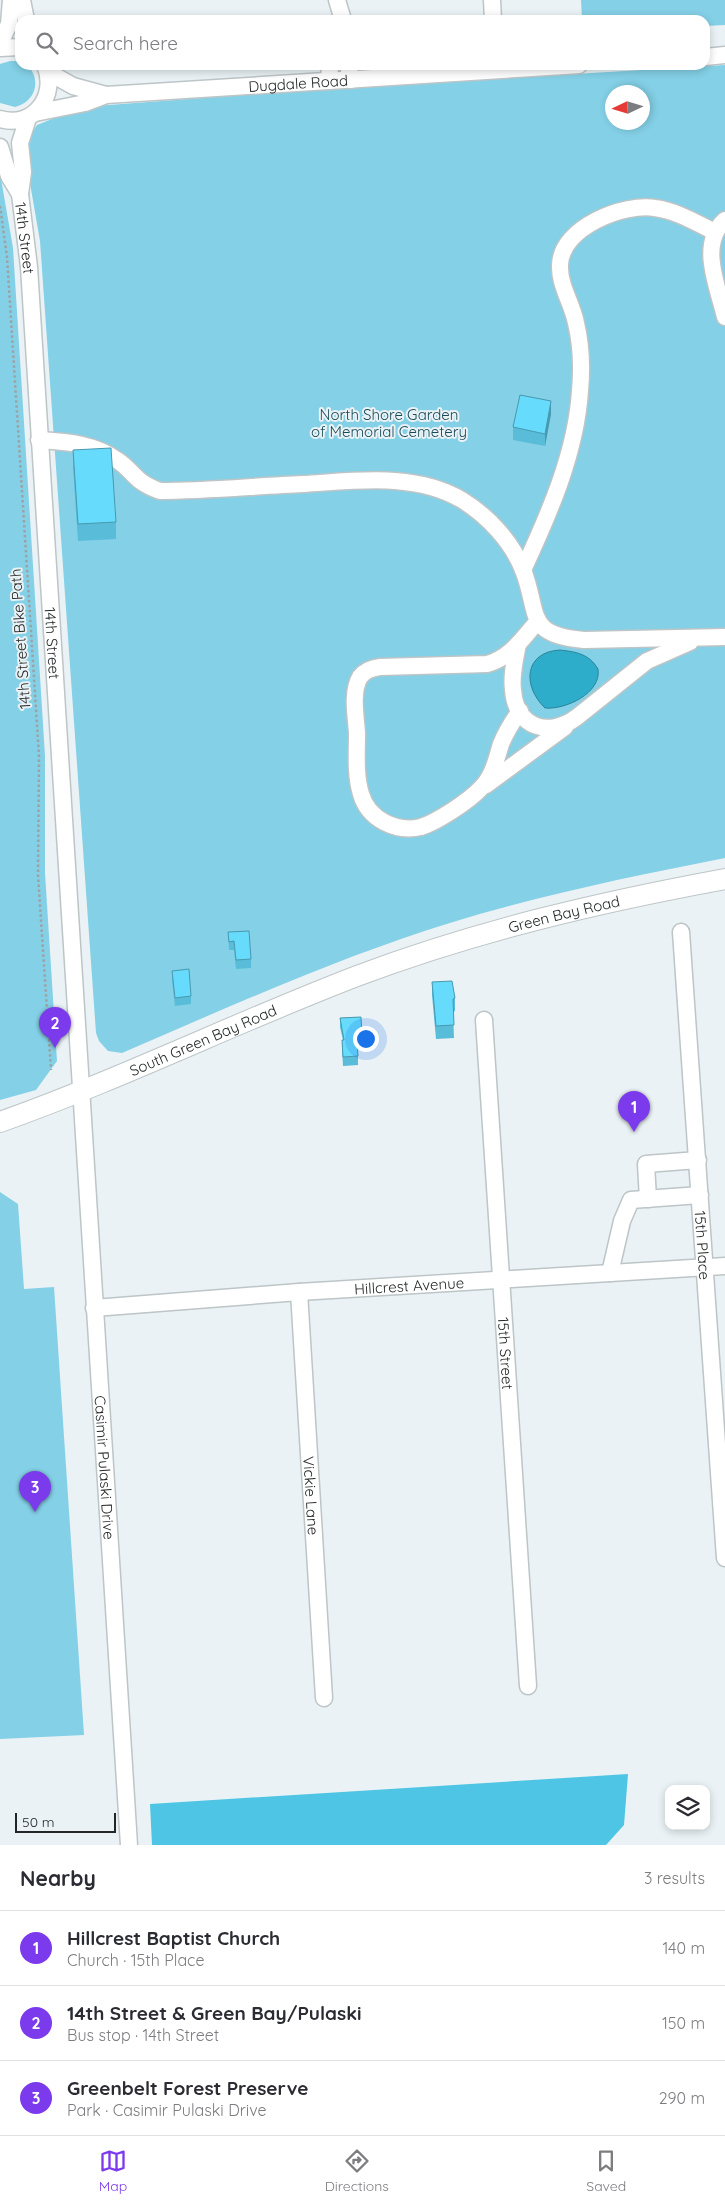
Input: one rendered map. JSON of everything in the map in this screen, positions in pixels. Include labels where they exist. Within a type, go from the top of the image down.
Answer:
[{"type":"main road","name":"Green Bay Road","points":[[406,958],[546,917],[617,900],[725,879]]},
{"type":"main road","name":"South Green Bay Road","points":[[0,1122],[263,1014],[406,958]]},
{"type":"street","points":[[0,44],[9,24],[11,0]]},
{"type":"street","points":[[22,0],[25,15]]},
{"type":"street","points":[[331,15],[335,0]]},
{"type":"street","points":[[335,0],[340,15]]},
{"type":"street","points":[[492,0],[493,15]]},
{"type":"street","points":[[0,48],[15,47]]},
{"type":"street","points":[[710,57],[725,56]]},
{"type":"street","name":"14th Street","points":[[46,70],[48,94],[32,116],[20,144],[23,172],[20,194],[29,267],[80,1090]]},
{"type":"street","points":[[49,70],[73,86],[106,95]]},
{"type":"street","points":[[329,82],[330,70]]},
{"type":"street","name":"Dugdale Road","points":[[106,95],[329,82],[350,72],[423,70]]},
{"type":"street","points":[[0,119],[17,121],[85,103],[106,95]]},
{"type":"street","name":"14th Street","points":[[0,147],[9,176],[20,194]]},
{"type":"street","points":[[523,570],[539,536],[564,469],[576,424],[580,390],[579,342],[576,322],[560,271],[561,257],[576,235],[590,223],[609,214],[640,207],[666,210],[720,226],[710,252],[725,317]]},
{"type":"street","points":[[39,440],[65,441],[105,453],[119,461],[134,477],[146,486],[160,491],[365,480],[417,484],[462,500],[480,514],[506,541],[523,570],[538,622],[552,633],[566,638],[725,637]]},
{"type":"street","points":[[538,622],[506,656],[487,664],[371,668],[360,679],[357,686],[358,780],[366,805],[379,820],[387,824],[406,828],[423,826],[480,790],[647,661],[703,638]]},
{"type":"street","points":[[518,644],[513,668],[513,692],[520,711],[530,723],[538,727],[556,728],[566,725]]},
{"type":"street","points":[[480,790],[488,780],[508,730],[520,711]]},
{"type":"street","name":"15th Place","points":[[681,932],[725,1558]]},
{"type":"street","name":"15th Street","points":[[484,1020],[528,1686]]},
{"type":"street","name":"Casimir Pulaski Drive","points":[[80,1090],[129,1845]]},
{"type":"street","points":[[648,1199],[646,1164],[698,1160]]},
{"type":"street","points":[[610,1273],[622,1222],[631,1200],[700,1195]]},
{"type":"street","name":"Hillcrest Avenue","points":[[94,1308],[299,1292],[725,1266]]},
{"type":"street","name":"Vickie Lane","points":[[299,1292],[324,1698]]},
{"type":"path","name":"14th Street Bike Path","points":[[0,206],[7,257],[39,756],[38,875],[51,1070]]},
{"type":"green space","points":[[581,0],[725,0],[725,25],[710,26],[710,15],[582,15]]},
{"type":"green space","points":[[15,61],[15,70],[32,71],[35,83],[34,89],[28,100],[22,104],[15,107],[0,103],[0,64]]},
{"type":"green space","name":"North Shore Garden of Memorial Cemetery","points":[[725,65],[725,858],[520,903],[453,922],[327,966],[122,1053],[108,1051],[99,1041],[96,1033],[40,241],[26,160],[29,137],[37,125],[82,107],[309,90],[642,70],[710,70],[710,66]]},
{"type":"green space","points":[[0,173],[13,248],[45,756],[45,873],[57,1061],[36,1090],[0,1100]]},
{"type":"green space","points":[[0,1192],[18,1204],[24,1289],[54,1287],[84,1735],[0,1739]]},
{"type":"shaded area","points":[[560,650],[587,657],[598,669],[598,678],[588,692],[572,703],[545,708],[533,690],[530,672],[533,663],[539,657],[548,652]]},
{"type":"shaded area","points":[[628,1774],[624,1825],[606,1845],[152,1845],[150,1804]]},
{"type":"building","points":[[520,395],[551,401],[545,434],[513,427]]},
{"type":"building","points":[[111,448],[116,522],[78,524],[73,450]]},
{"type":"building","points":[[249,931],[251,959],[236,960],[234,941],[229,942],[228,932]]},
{"type":"building","points":[[189,969],[191,996],[175,998],[172,971]]},
{"type":"building","points":[[452,981],[455,998],[453,999],[454,1025],[436,1026],[432,982]]},
{"type":"building","points":[[361,1017],[362,1036],[361,1040],[357,1041],[358,1056],[343,1057],[342,1040],[344,1040],[340,1018]]},
{"type":"place","name":"14th Street & Green Bay/Pulaski","points":[[55,1048]]},
{"type":"place","name":"Hillcrest Baptist Church","points":[[634,1132]]},
{"type":"place","name":"Greenbelt Forest Preserve","points":[[35,1512]]}]
